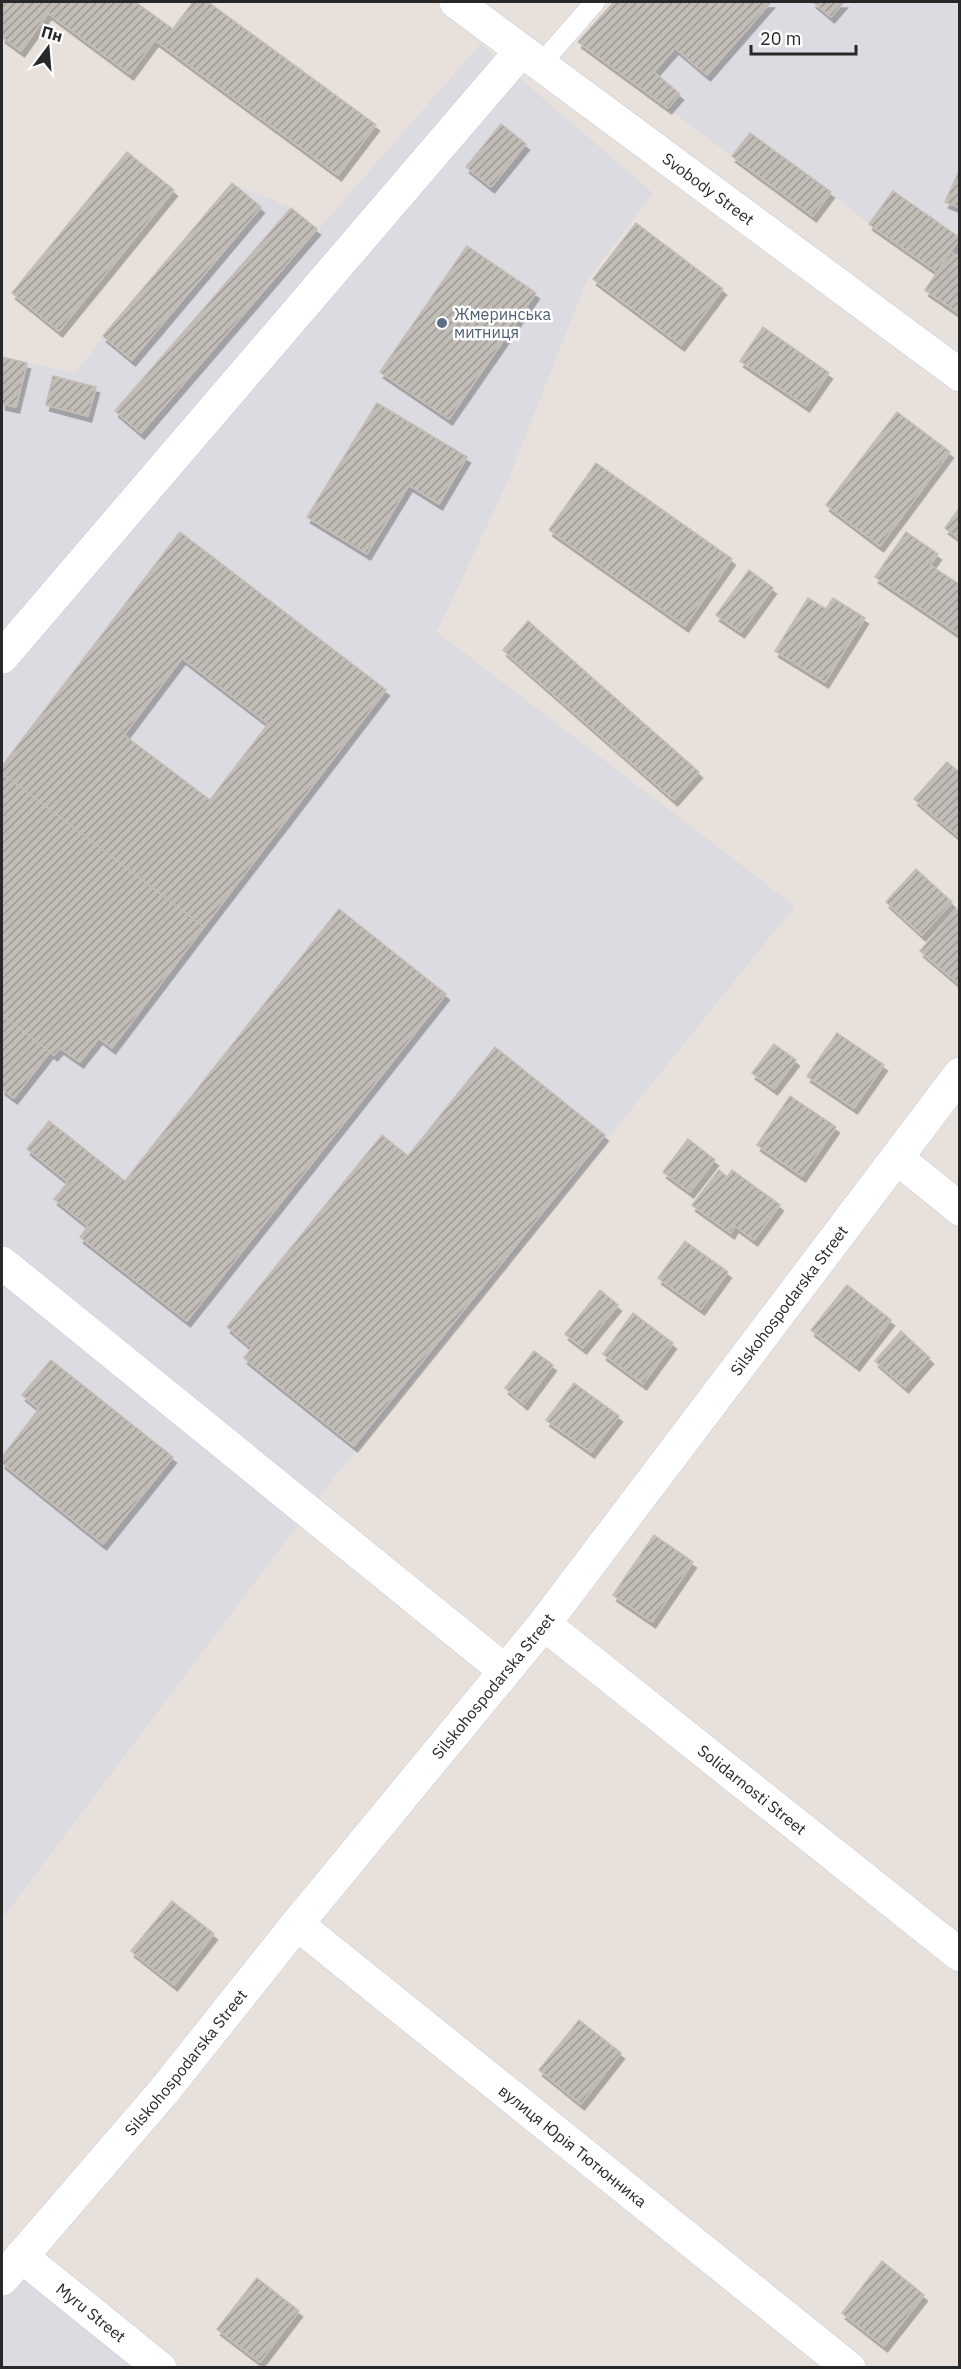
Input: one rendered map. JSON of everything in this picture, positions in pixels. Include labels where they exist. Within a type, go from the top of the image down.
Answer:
[{"type":"street","name":"Svobody Street","points":[[456,2],[960,375]]},
{"type":"street","points":[[2,657],[531,58]]},
{"type":"street","name":"Silskohospodarska Street","points":[[11,2268],[164,2091],[297,1924],[544,1624],[960,1074]]},
{"type":"street","points":[[897,1158],[960,1209]]},
{"type":"street","points":[[2,1263],[505,1671]]},
{"type":"street","name":"Solidarnosti Street","points":[[544,1624],[960,1955]]},
{"type":"street","name":"вулиця Юрія Тютюнника","points":[[297,1924],[849,2367]]},
{"type":"street","name":"Myru Street","points":[[11,2268],[160,2367]]},
{"type":"lane","points":[[531,58],[595,2]]},
{"type":"shaded area","points":[[614,2],[959,2],[959,314],[925,290],[937,272],[869,224],[831,192],[813,216],[578,42]]},
{"type":"shaded area","points":[[480,44],[653,193],[586,282],[508,481],[437,632],[795,906],[322,1493],[2,1919],[2,357],[76,373],[103,336],[232,183],[291,208],[318,230]]},
{"type":"shaded area","points":[[21,2256],[160,2368],[2,2368],[2,2279]]},
{"type":"building","points":[[2,2],[61,2],[64,4],[66,2],[135,2],[173,29],[193,2],[208,2],[376,125],[338,175],[155,40],[130,74],[48,13],[21,51],[2,37]]},
{"type":"building","points":[[614,2],[771,2],[707,75],[675,48],[654,72],[680,94],[668,108],[578,42]]},
{"type":"building","points":[[813,2],[844,2],[831,17]]},
{"type":"building","points":[[501,124],[526,144],[491,187],[466,167]]},
{"type":"building","points":[[750,133],[831,192],[813,216],[732,156]]},
{"type":"building","points":[[127,152],[174,190],[59,331],[12,293]]},
{"type":"building","points":[[960,169],[960,208],[945,202]]},
{"type":"building","points":[[232,183],[261,207],[132,360],[103,336]]},
{"type":"building","points":[[893,191],[960,238],[937,272],[869,224]]},
{"type":"building","points":[[291,208],[317,229],[141,433],[115,411]]},
{"type":"building","points":[[636,223],[723,289],[681,345],[593,279]]},
{"type":"building","points":[[467,246],[536,293],[449,419],[380,372]]},
{"type":"building","points":[[951,252],[960,258],[960,314],[925,290]]},
{"type":"building","points":[[763,327],[829,373],[806,406],[740,361]]},
{"type":"building","points":[[2,357],[27,363],[16,407],[2,404]]},
{"type":"building","points":[[53,376],[96,387],[88,416],[46,405]]},
{"type":"building","points":[[377,403],[467,457],[439,504],[409,485],[367,554],[307,517]]},
{"type":"building","points":[[897,412],[950,452],[880,546],[826,505]]},
{"type":"building","points":[[596,463],[732,559],[685,626],[549,530]]},
{"type":"building","points":[[960,507],[960,539],[945,528]]},
{"type":"building","points":[[180,532],[386,690],[204,927],[2,773],[2,766]],"holes":[[[182,658],[268,724],[210,800],[124,735]]]},
{"type":"building","points":[[906,532],[938,554],[930,565],[960,585],[960,635],[875,577]]},
{"type":"building","points":[[749,570],[773,588],[741,632],[716,615]]},
{"type":"building","points":[[808,598],[826,609],[833,598],[865,618],[825,682],[775,651]]},
{"type":"building","points":[[528,621],[699,772],[674,800],[503,650]]},
{"type":"building","points":[[947,762],[960,773],[960,838],[914,799]]},
{"type":"building","points":[[2,773],[204,927],[112,1048],[99,1038],[80,1062],[60,1048],[54,1055],[2,1015]]},
{"type":"building","points":[[916,869],[952,902],[922,935],[886,902]]},
{"type":"building","points":[[339,909],[446,994],[187,1321],[80,1237],[88,1226],[54,1199],[68,1182],[27,1149],[49,1121],[125,1181]]},
{"type":"building","points":[[956,909],[960,912],[960,985],[920,951]]},
{"type":"building","points":[[2,1015],[50,1052],[14,1098],[2,1089]]},
{"type":"building","points":[[837,1033],[884,1065],[854,1108],[807,1076]]},
{"type":"building","points":[[774,1044],[796,1060],[774,1089],[752,1073]]},
{"type":"building","points":[[495,1047],[605,1135],[354,1446],[244,1358],[252,1348],[227,1327],[382,1135],[408,1156]]},
{"type":"building","points":[[790,1096],[836,1127],[802,1176],[757,1145]]},
{"type":"building","points":[[688,1139],[715,1160],[690,1192],[663,1172]]},
{"type":"building","points":[[719,1170],[727,1177],[732,1170],[780,1205],[754,1240],[735,1226],[731,1233],[692,1205]]},
{"type":"building","points":[[685,1241],[728,1272],[701,1309],[658,1278]]},
{"type":"building","points":[[847,1285],[891,1320],[856,1365],[811,1330]]},
{"type":"building","points":[[600,1290],[618,1305],[583,1348],[565,1334]]},
{"type":"building","points":[[633,1313],[673,1343],[643,1384],[603,1354]]},
{"type":"building","points":[[901,1331],[930,1358],[905,1387],[875,1361]]},
{"type":"building","points":[[534,1351],[553,1365],[524,1404],[505,1388]]},
{"type":"building","points":[[51,1360],[173,1457],[103,1544],[2,1463],[2,1457],[39,1409],[22,1395]]},
{"type":"building","points":[[574,1383],[619,1416],[591,1452],[546,1420]]},
{"type":"building","points":[[654,1535],[693,1562],[652,1622],[613,1595]]},
{"type":"building","points":[[172,1901],[214,1934],[174,1985],[131,1951]]},
{"type":"building","points":[[579,2020],[621,2053],[581,2104],[539,2070]]},
{"type":"building","points":[[882,2261],[924,2295],[884,2346],[842,2313]]},
{"type":"building","points":[[257,2278],[299,2311],[260,2362],[217,2329]]},
{"type":"place","name":"Жмеринська митниця","points":[[442,323]]}]
